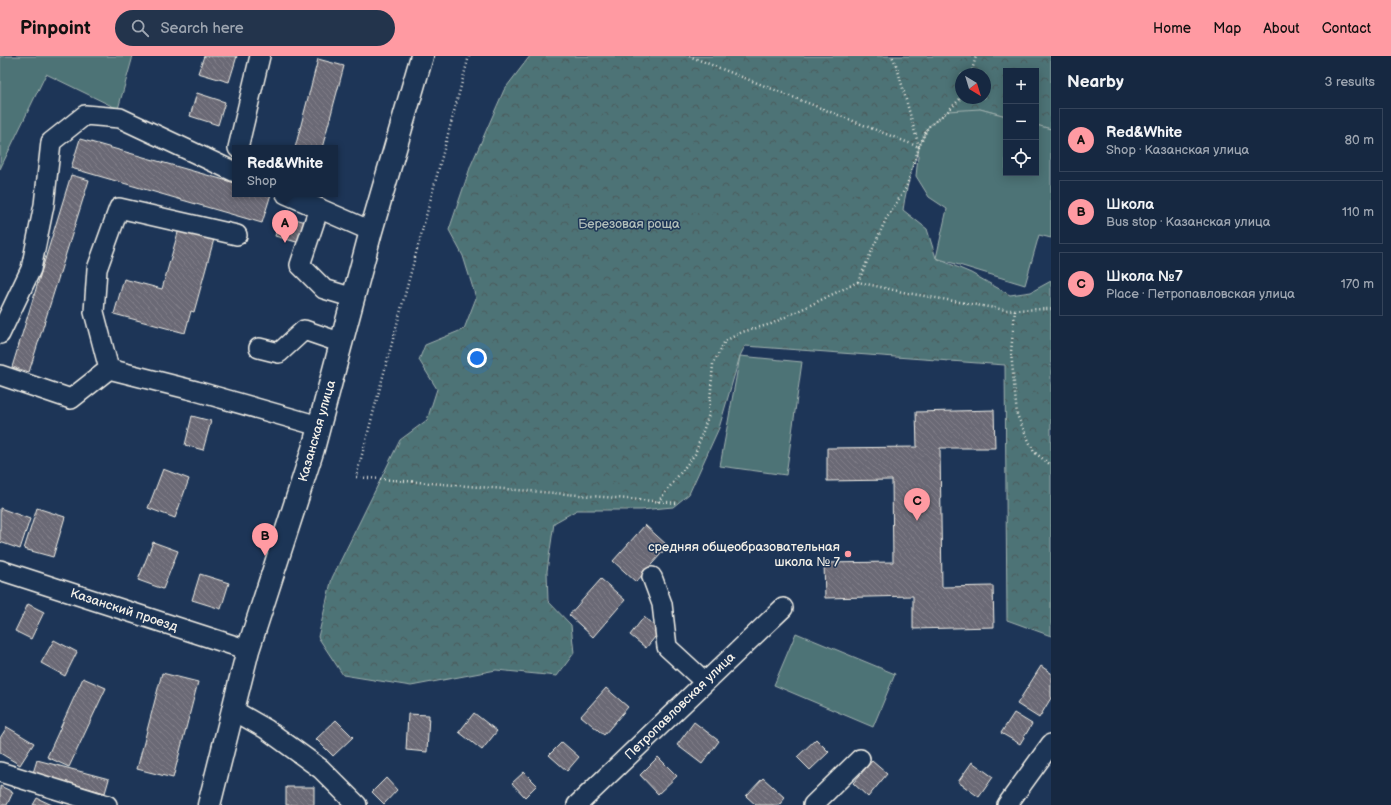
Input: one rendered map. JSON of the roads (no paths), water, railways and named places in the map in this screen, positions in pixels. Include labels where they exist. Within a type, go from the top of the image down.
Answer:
[{"type":"main road","name":"Казанская улица","points":[[209,805],[248,650],[319,426],[371,231],[422,56]]},
{"type":"street","points":[[239,145],[260,56]]},
{"type":"street","points":[[0,334],[31,269],[44,205],[52,142],[85,115],[120,118],[232,166]]},
{"type":"street","points":[[293,197],[371,231]]},
{"type":"street","points":[[109,369],[94,312],[97,268],[119,208],[237,235]]},
{"type":"street","points":[[319,208],[300,265],[324,289],[354,298]]},
{"type":"street","points":[[259,348],[279,353],[304,330],[342,343]]},
{"type":"street","points":[[0,375],[71,399],[109,369]]},
{"type":"street","points":[[109,369],[196,391],[319,426]]},
{"type":"street","name":"Казанский проезд","points":[[0,570],[248,650]]},
{"type":"street","points":[[652,577],[662,604],[667,647],[705,682]]},
{"type":"street","name":"Петропавловская улица","points":[[577,805],[783,608]]},
{"type":"street","points":[[233,710],[266,729],[321,769],[357,805]]},
{"type":"street","points":[[1007,805],[1051,744]]},
{"type":"street","points":[[813,805],[860,759]]},
{"type":"street","points":[[0,772],[107,805]]},
{"type":"place","name":"Red&White","points":[[285,243]]},
{"type":"place","name":"Школа №7","points":[[917,521]]},
{"type":"place","name":"средняя общеобразовательная школа № 7","points":[[848,554]]},
{"type":"place","name":"Школа","points":[[265,556]]},
{"type":"park label","name":"Березовая роща","points":[[629,224]]}]
